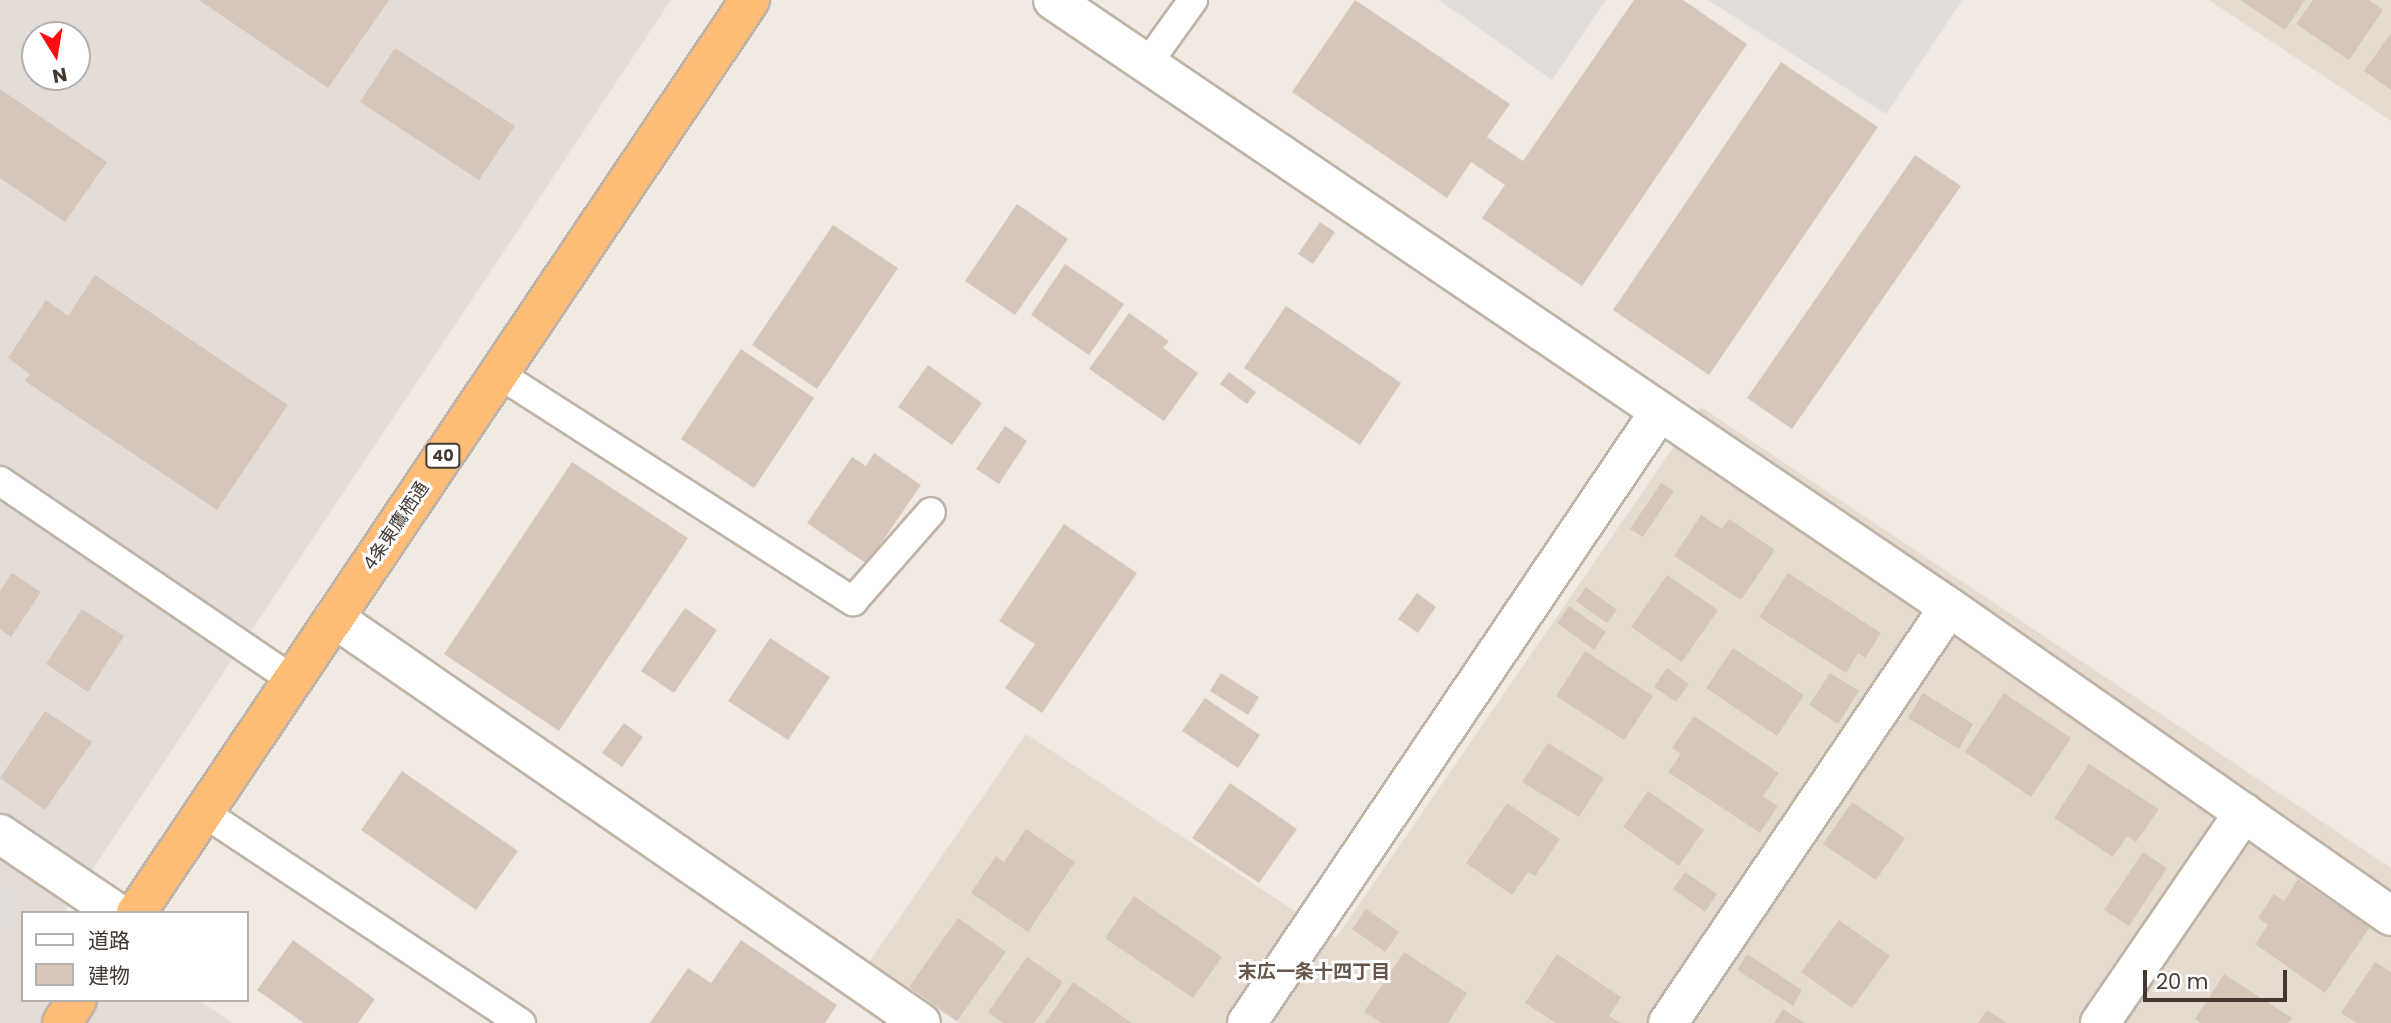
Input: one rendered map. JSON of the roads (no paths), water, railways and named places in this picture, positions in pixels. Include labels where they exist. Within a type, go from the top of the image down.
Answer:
[{"type":"highway","name":"4条東鷹栖通","points":[[137,911],[750,0]]},
{"type":"highway","points":[[62,1023],[76,1002]]},
{"type":"street","points":[[1053,0],[1949,607],[2391,916]]},
{"type":"street","points":[[1247,1023],[1660,411]]},
{"type":"street","points":[[1668,1023],[1949,607]]},
{"type":"street","points":[[334,618],[921,1023]]},
{"type":"street","points":[[2100,1023],[2244,813]]},
{"type":"street","points":[[0,834],[114,911]]},
{"type":"lane","points":[[1147,64],[1193,0]]},
{"type":"lane","points":[[499,374],[853,601],[931,512]]},
{"type":"lane","points":[[0,481],[293,680]]},
{"type":"lane","points":[[204,812],[521,1023]]},
{"type":"district","name":"末広一条十四丁目","points":[[1314,972]]}]
